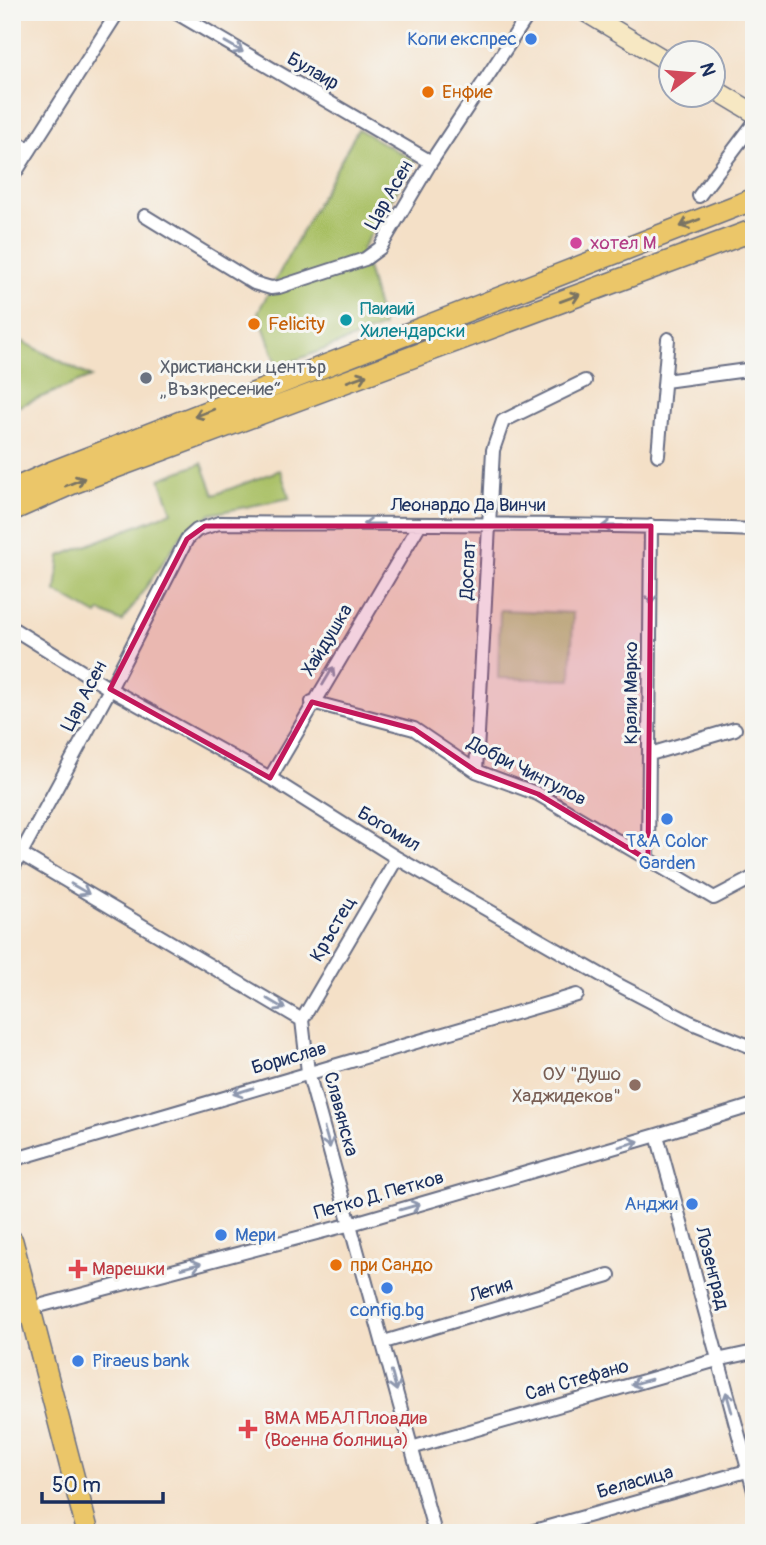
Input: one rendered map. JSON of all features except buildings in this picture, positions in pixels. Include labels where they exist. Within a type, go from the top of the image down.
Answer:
[{"type":"main road","points":[[12,490],[52,472],[754,199]]},
{"type":"main road","points":[[12,510],[73,483],[754,230]]},
{"type":"main road","points":[[12,1241],[21,1310],[88,1533]]},
{"type":"street","points":[[12,178],[118,12]]},
{"type":"street","name":"Булаир","points":[[175,12],[430,162]]},
{"type":"street","name":"Цар Асен","points":[[145,216],[254,284],[271,288],[372,255],[380,248],[430,162],[530,12]]},
{"type":"street","points":[[585,12],[658,56]]},
{"type":"street","points":[[728,98],[754,113]]},
{"type":"street","points":[[699,196],[754,123]]},
{"type":"street","points":[[12,139],[30,149]]},
{"type":"street","points":[[658,455],[668,339]]},
{"type":"street","points":[[665,381],[754,369]]},
{"type":"street","name":"Доспат","points":[[477,771],[493,450],[502,421],[585,381]]},
{"type":"street","name":"Леонардо Да Винчи","points":[[187,539],[197,530],[219,523],[651,526],[754,530]]},
{"type":"street","name":"Хайдушка","points":[[270,778],[312,702],[420,524]]},
{"type":"street","name":"Крали Марко","points":[[648,860],[651,526]]},
{"type":"street","name":"Цар Асен","points":[[12,870],[187,539]]},
{"type":"street","name":"Богомил","points":[[12,628],[110,689],[270,778],[397,858],[615,983],[690,1022],[754,1048]]},
{"type":"street","name":"Добри Чинтулов","points":[[312,702],[414,729],[477,771],[538,793],[715,898],[754,877]]},
{"type":"street","points":[[650,754],[735,729]]},
{"type":"street","points":[[21,854],[302,1020]]},
{"type":"street","name":"Кръстец","points":[[302,1020],[397,858]]},
{"type":"street","name":"Борислав","points":[[12,1160],[577,995]]},
{"type":"street","name":"Славянска","points":[[302,1020],[308,1072],[435,1533]]},
{"type":"street","name":"Петко Д. Петков","points":[[21,1310],[351,1224],[754,1105]]},
{"type":"street","name":"Лозенград","points":[[657,1135],[717,1360],[751,1470],[754,1491]]},
{"type":"street","name":"Легия","points":[[384,1342],[609,1275]]},
{"type":"street","name":"Сан Стефано","points":[[411,1448],[717,1360],[754,1352]]},
{"type":"street","name":"Беласица","points":[[527,1533],[751,1470]]},
{"type":"highlighted area","points":[[205,526],[651,526],[648,860],[538,794],[476,771],[414,729],[312,702],[270,778],[110,689],[187,539]]},
{"type":"green space","points":[[358,129],[415,161],[362,249],[383,327],[278,367],[258,312]]},
{"type":"green space","points":[[12,336],[91,377],[12,409]]},
{"type":"green space","points":[[202,463],[214,495],[280,470],[290,498],[211,514],[183,533],[122,622],[100,611],[97,615],[56,592],[60,556],[172,512],[160,479]]},
{"type":"green space","points":[[500,610],[573,613],[571,680],[498,678]]},
{"type":"place","name":"Копи експрес","points":[[531,39]]},
{"type":"place","name":"Енфие","points":[[428,92]]},
{"type":"place","name":"хотел М","points":[[576,243]]},
{"type":"place","name":"Паиаий Хилендарски","points":[[346,320]]},
{"type":"place","name":"Felicity","points":[[254,324]]},
{"type":"place","name":"Христиански център „Възкресение“","points":[[146,378]]},
{"type":"place","name":"T&A Color Garden","points":[[667,819]]},
{"type":"place","name":"ОУ \"Душо Хаджидеков\"","points":[[635,1085]]},
{"type":"place","name":"Анджи","points":[[692,1204]]},
{"type":"place","name":"Мери","points":[[221,1235]]},
{"type":"place","name":"при Сандо","points":[[336,1265]]},
{"type":"place","name":"Марешки","points":[[78,1269]]},
{"type":"place","name":"config.bg","points":[[387,1288]]},
{"type":"place","name":"Piraeus bank","points":[[78,1361]]},
{"type":"place","name":"ВМА МБАЛ Пловдив (Военна болница)","points":[[248,1429]]}]
